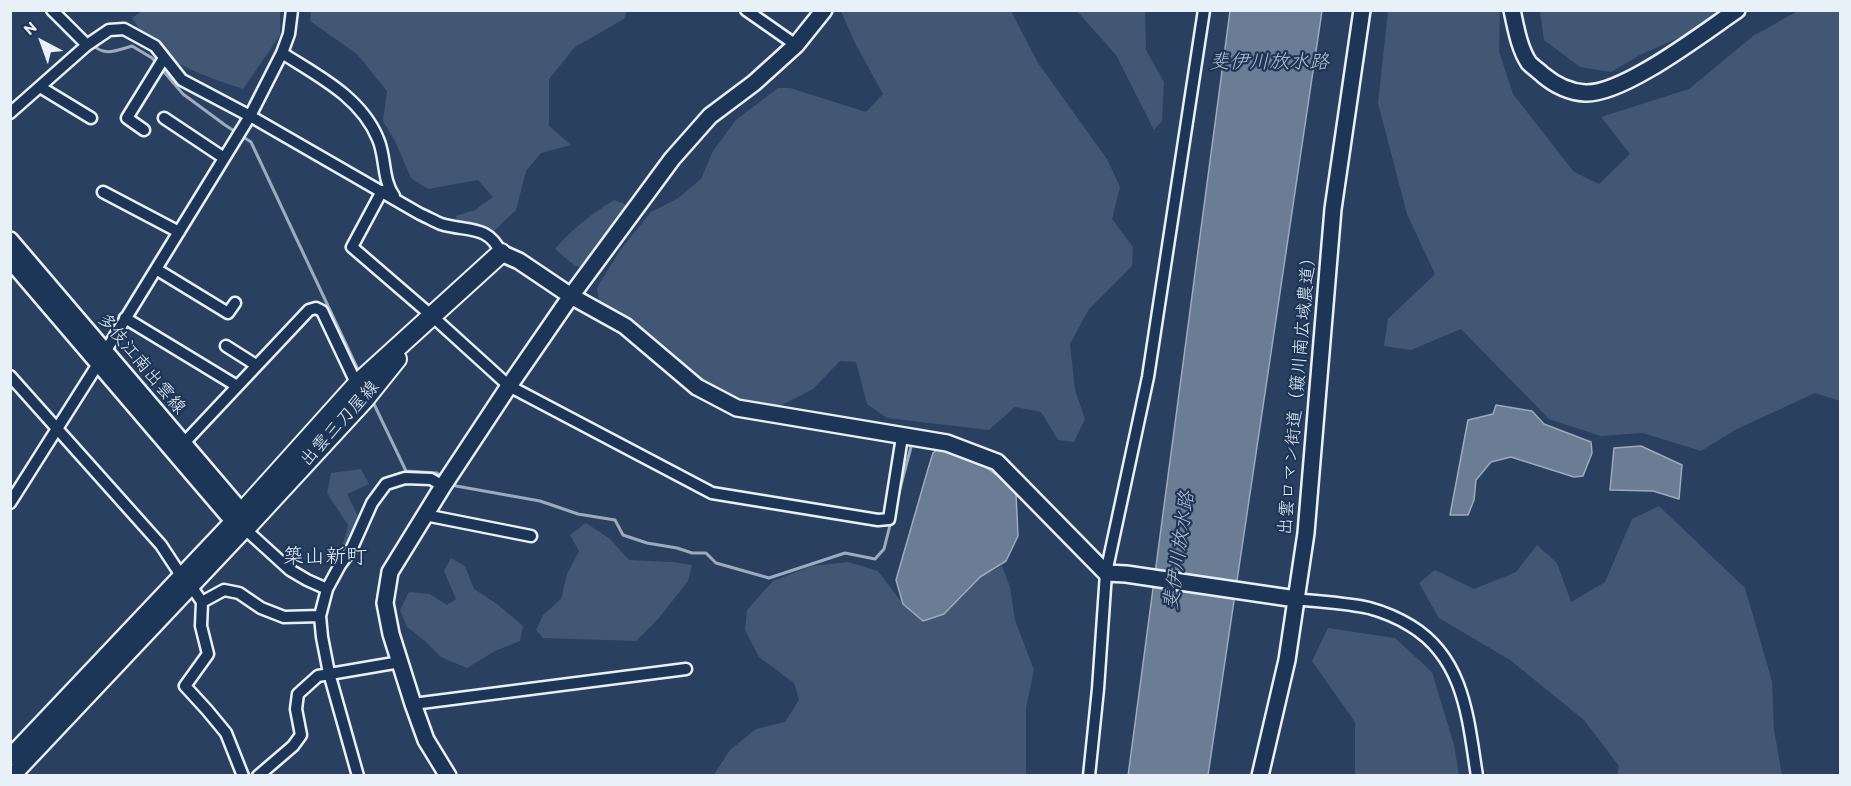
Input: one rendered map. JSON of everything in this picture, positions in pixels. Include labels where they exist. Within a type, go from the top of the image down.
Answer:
[{"type":"main road","name":"出雲三刀屋線","points":[[240,521],[432,316],[501,253]]},
{"type":"street","points":[[52,10],[87,45]]},
{"type":"street","points":[[10,502],[250,116],[282,53],[292,10]]},
{"type":"street","points":[[746,10],[796,45]]},
{"type":"street","points":[[448,776],[426,740],[412,704],[391,634],[386,603],[390,572],[509,386],[571,296],[672,159],[710,116],[754,83],[796,45],[824,10]]},
{"type":"street","points":[[1089,776],[1106,573],[1148,377],[1204,10]]},
{"type":"street","name":"出雲ロマン街道（簸川南広域農道）","points":[[1260,776],[1287,660],[1306,533],[1333,209],[1362,10]]},
{"type":"street","points":[[1512,10],[1519,40],[1530,64],[1549,80],[1567,90],[1586,93],[1607,90],[1640,75],[1737,10]]},
{"type":"street","points":[[10,113],[87,45],[109,30],[124,29],[154,46],[182,80],[250,116],[420,214],[442,224],[485,232],[496,242],[501,253],[519,261],[571,296],[625,326],[697,387],[737,408],[947,443],[997,462],[1106,573],[1369,608],[1395,617],[1423,633],[1442,653],[1456,679],[1466,705],[1477,776]]},
{"type":"street","points":[[282,53],[349,97],[372,126],[380,140],[388,188],[396,199]]},
{"type":"street","points":[[144,130],[127,118],[165,58]]},
{"type":"street","points":[[40,87],[91,118]]},
{"type":"street","points":[[164,118],[224,158]]},
{"type":"street","points":[[382,191],[352,247],[509,386],[712,493],[878,520],[889,519],[903,436]]},
{"type":"street","points":[[103,192],[178,232]]},
{"type":"street","name":"多伎江南出雲線","points":[[10,240],[101,358],[240,521]]},
{"type":"street","name":"多伎江南出雲線","points":[[10,260],[183,444],[240,521]]},
{"type":"street","points":[[156,268],[228,313],[235,303]]},
{"type":"street","points":[[183,444],[309,310],[316,308],[322,311],[361,391]]},
{"type":"street","points":[[126,318],[237,386]]},
{"type":"street","points":[[226,346],[256,365]]},
{"type":"street","points":[[10,376],[160,545],[202,602],[201,626],[208,654],[185,686],[226,733],[243,776]]},
{"type":"street","points":[[354,774],[322,637],[321,616],[327,589],[351,550],[372,503],[386,484],[405,478],[431,479],[443,486]]},
{"type":"street","points":[[425,515],[531,536]]},
{"type":"street","points":[[12,776],[240,521],[290,570],[327,589]]},
{"type":"street","points":[[10,757],[187,581]]},
{"type":"street","points":[[202,602],[224,591],[239,593],[261,609],[284,617],[321,616]]},
{"type":"street","points":[[258,776],[293,746],[301,735],[296,709],[298,694],[318,676],[400,662]]},
{"type":"street","points":[[412,704],[686,669]]},
{"type":"shaded area","points":[[311,10],[627,11],[624,19],[575,47],[549,79],[549,126],[571,145],[541,153],[526,171],[516,210],[494,231],[458,222],[456,216],[475,210],[493,197],[478,180],[428,189],[411,178],[395,141],[383,121],[387,91],[357,54],[310,21]]},
{"type":"shaded area","points":[[142,11],[280,11],[280,35],[243,89],[194,71],[167,56],[154,45],[132,18]]},
{"type":"shaded area","points":[[841,11],[1011,11],[1038,63],[1107,159],[1120,187],[1112,219],[1133,247],[1132,266],[1089,309],[1070,344],[1075,390],[1085,419],[1074,442],[1058,440],[1041,412],[1015,407],[989,430],[887,418],[867,404],[856,362],[840,361],[813,389],[774,409],[739,405],[672,360],[599,301],[597,288],[620,250],[651,212],[677,199],[701,179],[713,151],[736,120],[778,88],[790,88],[866,112],[883,94],[855,43]]},
{"type":"shaded area","points":[[1077,11],[1145,11],[1146,50],[1164,82],[1162,121],[1154,130],[1116,55]]},
{"type":"shaded area","points":[[1388,11],[1500,11],[1499,51],[1513,94],[1574,172],[1599,184],[1630,154],[1601,117],[1689,89],[1753,36],[1798,11],[1840,11],[1840,401],[1815,393],[1735,430],[1701,451],[1643,433],[1601,436],[1549,419],[1461,329],[1411,350],[1384,346],[1388,319],[1435,274],[1407,214],[1378,103]]},
{"type":"shaded area","points":[[1540,11],[1728,11],[1710,24],[1640,55],[1611,72],[1580,67],[1544,40]]},
{"type":"shaded area","points":[[614,200],[629,208],[599,243],[583,267],[575,266],[555,249],[582,222]]},
{"type":"shaded area","points":[[361,469],[369,484],[347,494],[359,518],[347,549],[342,548],[348,525],[327,493],[331,473]]},
{"type":"shaded area","points":[[1659,506],[1745,588],[1772,681],[1774,730],[1782,775],[1617,775],[1619,766],[1584,720],[1510,660],[1439,618],[1419,583],[1435,570],[1474,589],[1516,572],[1537,545],[1557,563],[1571,602],[1605,582],[1632,519]]},
{"type":"shaded area","points":[[586,523],[610,539],[629,560],[692,565],[688,581],[659,618],[636,641],[543,638],[536,630],[543,615],[561,599],[567,574],[579,551],[570,535]]},
{"type":"shaded area","points":[[451,558],[465,566],[474,589],[497,604],[523,626],[520,641],[495,651],[467,668],[441,657],[407,627],[400,610],[409,592],[430,594],[447,605],[456,599],[444,571]]},
{"type":"shaded area","points":[[848,562],[878,571],[903,604],[944,613],[980,577],[1002,566],[1010,587],[1015,620],[1034,670],[1026,708],[1026,775],[713,776],[730,750],[756,729],[785,722],[799,700],[794,683],[759,657],[745,630],[747,610],[773,581],[812,566]]},
{"type":"shaded area","points":[[1328,628],[1395,638],[1432,672],[1454,745],[1459,775],[1355,775],[1355,722],[1312,661]]},
{"type":"water","name":"斐伊川放水路","points":[[1230,11],[1322,11],[1208,775],[1128,776]]},
{"type":"water","points":[[1496,405],[1532,411],[1544,424],[1591,442],[1592,453],[1583,476],[1574,477],[1511,457],[1491,462],[1476,480],[1474,500],[1468,515],[1450,515],[1468,420],[1493,414]]},
{"type":"water","points":[[1641,446],[1682,465],[1679,499],[1653,491],[1610,490],[1614,448]]},
{"type":"water","points":[[939,448],[971,457],[1002,479],[1016,493],[1018,536],[1006,561],[980,577],[944,614],[923,621],[903,604],[896,580],[933,453]]},
{"type":"waterway","points":[[10,106],[80,43]]},
{"type":"waterway","points":[[93,45],[107,52],[132,46],[152,58],[183,94],[251,142],[360,374]]},
{"type":"waterway","points":[[373,402],[406,471],[437,473],[444,478]]},
{"type":"waterway","points":[[897,500],[911,447]]},
{"type":"waterway","points":[[452,483],[456,486],[540,501],[578,514],[615,520],[623,535],[692,553],[706,553],[716,563],[769,578],[845,553],[875,559],[884,549],[891,521]]},
{"type":"district","name":"築山新町","points":[[325,558]]}]
